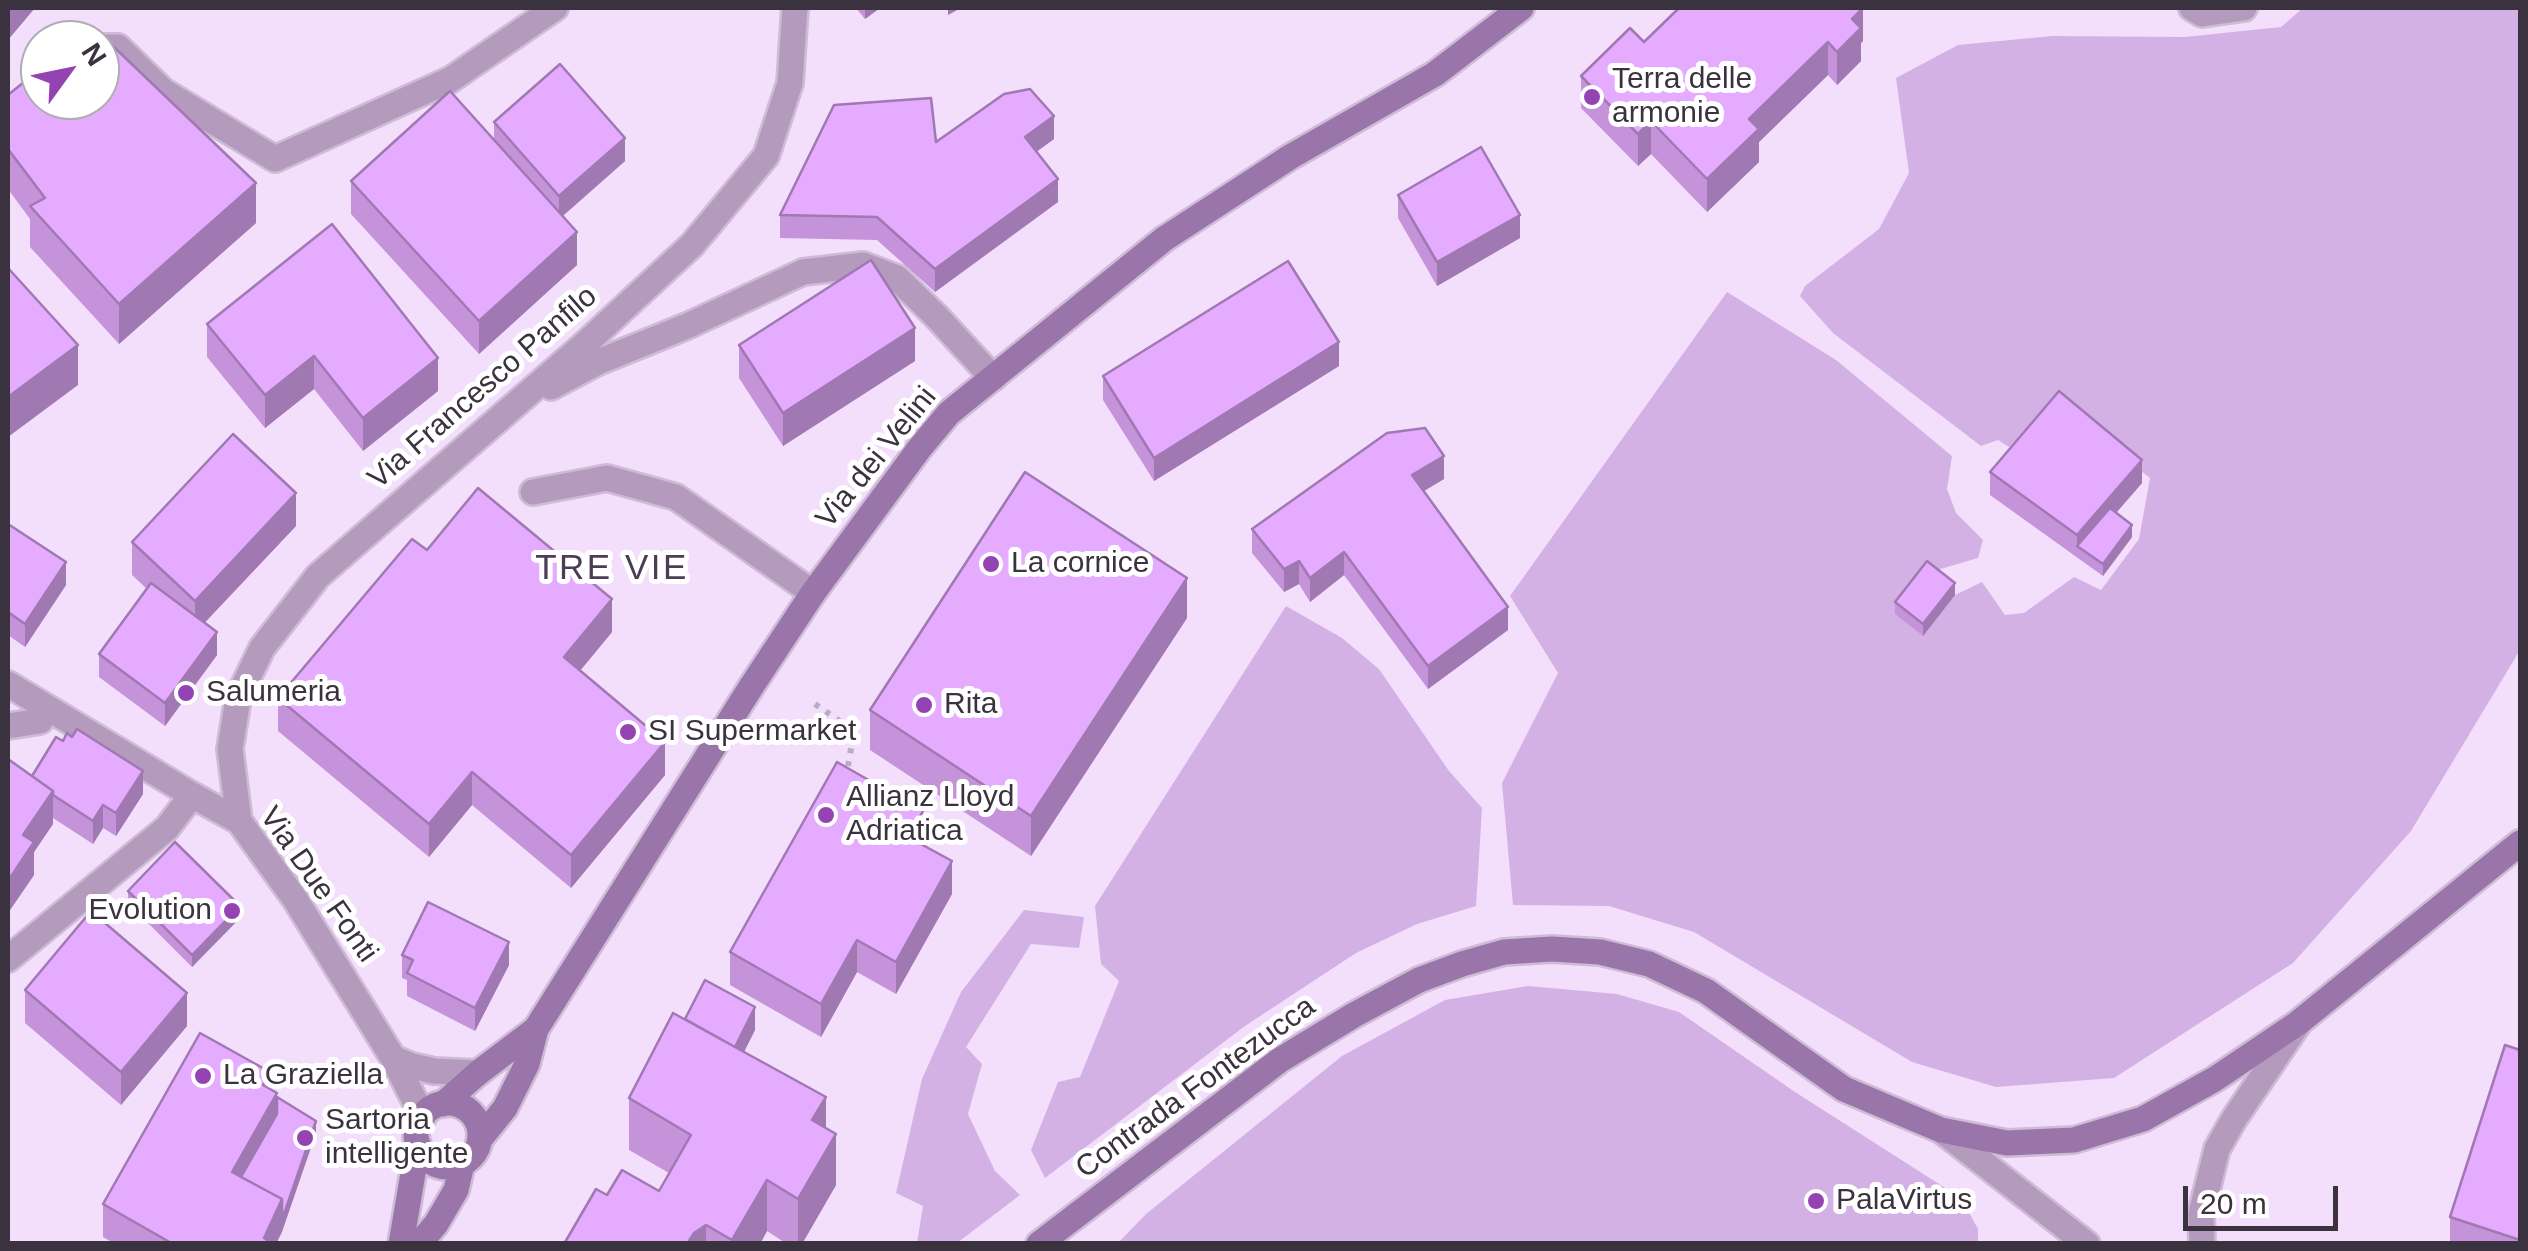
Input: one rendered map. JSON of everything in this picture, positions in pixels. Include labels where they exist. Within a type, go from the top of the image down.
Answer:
[{"type":"street","points":[[120,50],[163,90],[275,159],[450,80],[555,8]]},
{"type":"street","name":"Via Francesco Panfilo","points":[[239,821],[230,749],[238,698],[262,648],[318,576],[585,344],[692,245],[766,156],[790,83],[795,8]]},
{"type":"street","name":"Via dei Velini","points":[[419,1244],[456,1190],[462,1164],[504,1108],[527,1064],[536,1030],[751,687],[813,593],[948,413],[1164,238],[1290,158],[1435,74],[1521,8]]},
{"type":"street","points":[[2192,8],[2202,14],[2244,8]]},
{"type":"street","points":[[510,407],[598,362],[803,272],[862,265],[897,278],[994,378]]},
{"type":"street","points":[[533,492],[607,478],[676,497],[813,593]]},
{"type":"street","name":"Via Due Fonti","points":[[8,684],[239,821],[295,899],[393,1058],[433,1111]]},
{"type":"street","points":[[8,726],[40,721],[48,708]]},
{"type":"street","points":[[8,959],[167,828],[192,796]]},
{"type":"street","name":"Contrada Fontezucca","points":[[1039,1243],[1280,1060],[1419,980],[1504,952],[1600,952],[1649,964],[1706,992],[1844,1088],[1941,1130],[2007,1143],[2074,1140],[2143,1119],[2215,1079],[2298,1023],[2520,843]]},
{"type":"street","name":"Contrada Fontezucca","points":[[2202,1244],[2201,1214],[2217,1149],[2298,1023]]},
{"type":"street","name":"Via dei Velini","points":[[433,1111],[536,1030]]},
{"type":"street","points":[[393,1058],[434,1071],[478,1072]]},
{"type":"street","points":[[400,1244],[417,1132],[433,1111],[453,1104],[470,1112],[480,1139]]},
{"type":"street","name":"Contrada Fontezucca","points":[[1941,1130],[2087,1244]]},
{"type":"street","points":[[418,1144],[427,1159],[436,1164],[462,1164]]},
{"type":"path","points":[[815,704],[854,731],[848,766]]},
{"type":"shaded area","points":[[2303,8],[2520,8],[2520,650],[2411,831],[2293,963],[2114,1078],[1996,1087],[1912,1062],[1694,932],[1609,906],[1513,905],[1502,783],[1558,673],[1510,596],[1727,292],[1836,360],[1952,456],[1947,489],[1956,513],[1983,540],[1978,558],[1927,573],[1896,613],[1922,635],[1955,595],[1982,582],[2005,615],[2024,613],[2074,577],[2101,590],[2139,539],[2150,478],[2055,404],[2009,447],[1998,440],[1981,446],[1833,333],[1800,296],[1805,286],[1879,229],[1909,173],[1896,78],[1958,45],[2052,36],[2185,37],[2281,27]]},
{"type":"shaded area","points":[[1286,606],[1342,638],[1379,669],[1449,771],[1482,808],[1476,906],[1417,924],[1356,953],[1245,1026],[1045,1178],[1031,1150],[1058,1082],[1080,1077],[1119,981],[1101,964],[1095,906]]},
{"type":"shaded area","points":[[1024,910],[1084,917],[1079,948],[1031,944],[966,1047],[982,1064],[968,1114],[995,1171],[1020,1195],[957,1243],[917,1243],[923,1206],[896,1193],[922,1079],[961,992]]},
{"type":"shaded area","points":[[1528,986],[1617,994],[1679,1012],[1961,1198],[1978,1229],[1978,1243],[1118,1243],[1146,1214],[1342,1056],[1445,1000]]},
{"type":"building","points":[[1679,8],[1863,8],[1852,19],[1861,28],[1837,52],[1828,42],[1749,119],[1759,129],[1707,179],[1651,121],[1638,134],[1581,76],[1630,28],[1644,42]]},
{"type":"building","points":[[120,53],[256,183],[119,304],[30,206],[45,198],[8,149],[8,95],[20,85],[20,120],[120,120]]},
{"type":"building","points":[[560,64],[625,138],[559,196],[494,122]]},
{"type":"building","points":[[1030,89],[1054,116],[1025,137],[1058,179],[935,269],[877,217],[780,215],[834,105],[931,98],[936,142],[1004,94]]},
{"type":"building","points":[[450,91],[577,232],[479,321],[351,181]]},
{"type":"building","points":[[1481,147],[1520,215],[1437,262],[1398,195]]},
{"type":"building","points":[[332,224],[438,358],[363,418],[314,356],[265,395],[207,324]]},
{"type":"building","points":[[871,260],[915,328],[783,413],[739,345]]},
{"type":"building","points":[[1288,261],[1339,342],[1154,458],[1103,376]]},
{"type":"building","points":[[8,268],[78,345],[8,397]]},
{"type":"building","points":[[2059,391],[2142,460],[2077,535],[1990,472]]},
{"type":"building","points":[[1425,428],[1444,456],[1412,475],[1508,607],[1428,666],[1344,552],[1310,578],[1299,561],[1284,569],[1252,529],[1387,433]]},
{"type":"building","points":[[233,434],[296,493],[195,601],[132,542]]},
{"type":"building","points":[[1025,472],[1187,578],[1031,816],[870,710]]},
{"type":"building","points":[[478,488],[612,599],[564,657],[665,742],[571,855],[472,772],[429,824],[278,698],[412,539],[427,550]]},
{"type":"building","points":[[2110,508],[2132,525],[2103,564],[2077,546]]},
{"type":"building","points":[[8,524],[66,562],[25,624],[8,612]]},
{"type":"building","points":[[1927,561],[1955,583],[1923,624],[1895,602]]},
{"type":"building","points":[[151,583],[217,632],[165,703],[99,654]]},
{"type":"building","points":[[77,729],[143,771],[116,813],[103,805],[93,821],[32,776],[56,737],[63,741],[67,733],[72,737]]},
{"type":"building","points":[[8,759],[53,791],[23,835],[34,842],[8,881]]},
{"type":"building","points":[[837,762],[923,811],[908,837],[952,861],[896,962],[857,940],[821,1004],[730,952]]},
{"type":"building","points":[[175,842],[240,906],[192,955],[128,891]]},
{"type":"building","points":[[428,902],[509,942],[475,1008],[407,973],[413,960],[402,955]]},
{"type":"building","points":[[91,911],[187,993],[121,1072],[25,990]]},
{"type":"building","points":[[705,980],[755,1007],[735,1047],[685,1019]]},
{"type":"building","points":[[673,1013],[826,1097],[812,1120],[836,1134],[798,1199],[767,1180],[732,1240],[706,1225],[687,1244],[564,1244],[596,1189],[607,1195],[622,1170],[659,1191],[691,1135],[629,1098]]},
{"type":"building","points":[[200,1033],[270,1072],[263,1085],[277,1093],[232,1172],[282,1199],[264,1238],[273,1244],[173,1244],[103,1204]]},
{"type":"building","points":[[2505,1045],[2520,1050],[2520,1240],[2450,1217]]},
{"type":"building","points":[[277,1097],[316,1121],[282,1220],[282,1199],[241,1177],[277,1114]]},
{"type":"place","name":"Terra delle armonie","points":[[1592,97]]},
{"type":"place","name":"La cornice","points":[[991,564]]},
{"type":"place","name":"Salumeria","points":[[186,693]]},
{"type":"place","name":"Rita","points":[[924,705]]},
{"type":"place","name":"SI Supermarket","points":[[628,732]]},
{"type":"place","name":"Allianz Lloyd Adriatica","points":[[826,815]]},
{"type":"place","name":"Evolution","points":[[232,911]]},
{"type":"place","name":"La Graziella","points":[[203,1076]]},
{"type":"place","name":"Sartoria intelligente","points":[[305,1138]]},
{"type":"place","name":"PalaVirtus","points":[[1816,1201]]},
{"type":"district","name":"TRE VIE","points":[[612,569]]}]
